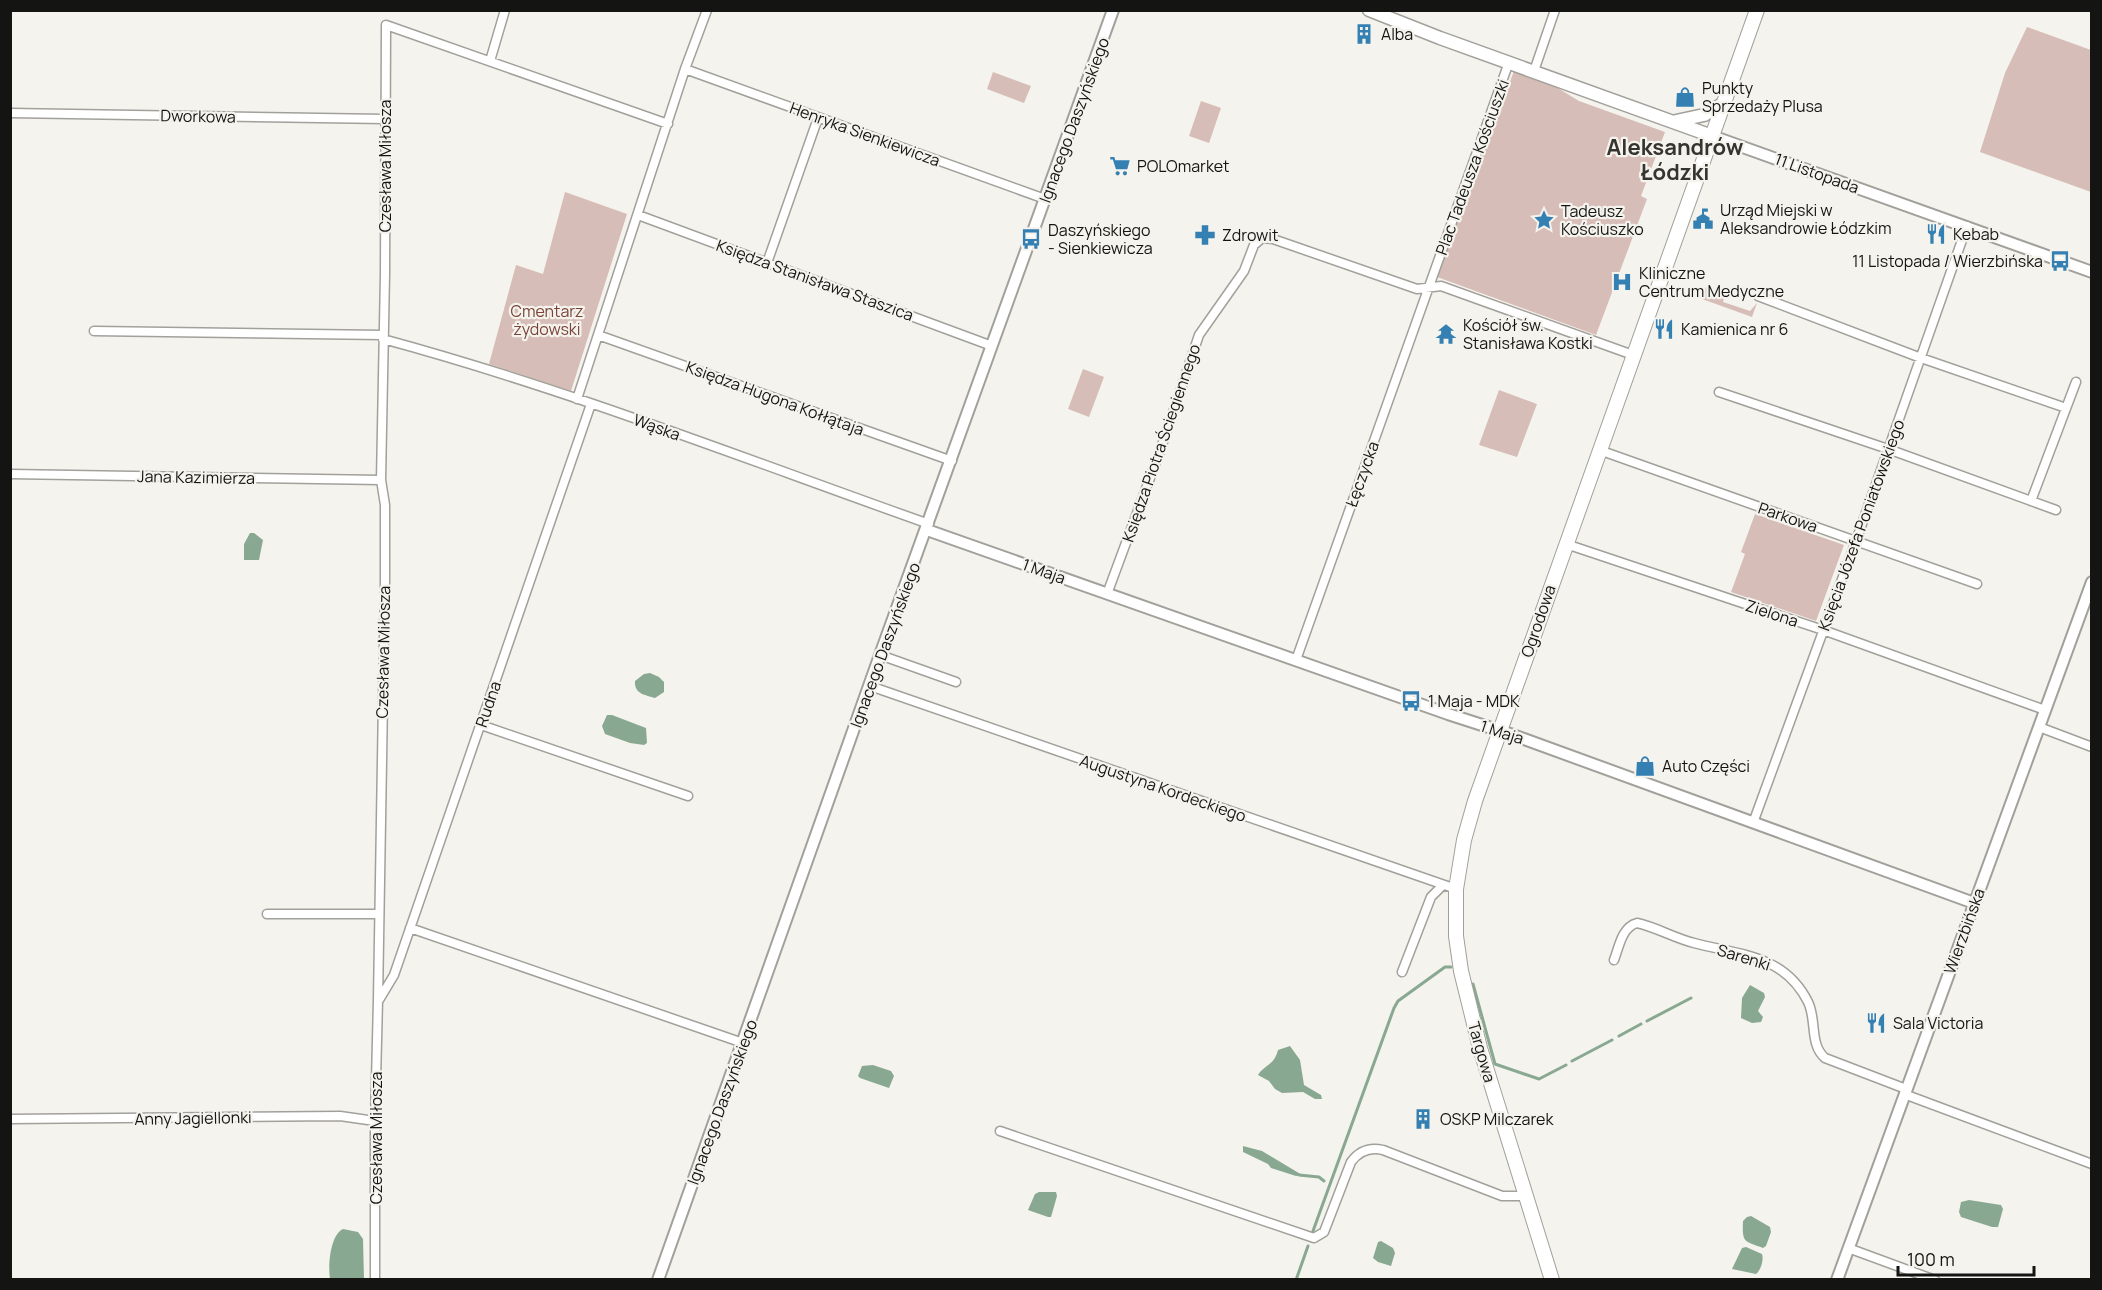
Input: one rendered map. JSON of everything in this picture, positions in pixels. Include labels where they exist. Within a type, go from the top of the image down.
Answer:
[{"type":"main road","points":[[1369,10],[1509,62]]},
{"type":"main road","points":[[1633,355],[1757,10]]},
{"type":"main road","name":"Plac Tadeusza Kościuszki","points":[[1509,62],[1712,136]]},
{"type":"main road","points":[[1672,121],[1704,114],[1724,103]]},
{"type":"main road","name":"Ogrodowa","points":[[1456,889],[1468,827],[1633,355]]},
{"type":"main road","name":"Targowa","points":[[1456,889],[1457,942],[1466,995],[1552,1280]]},
{"type":"street","points":[[505,10],[490,61],[668,124]]},
{"type":"street","points":[[577,399],[707,10]]},
{"type":"street","name":"Ignacego Daszyńskiego","points":[[658,1280],[880,655],[1113,10]]},
{"type":"street","points":[[1534,71],[1555,10]]},
{"type":"street","name":"Czesława Miłosza","points":[[375,1280],[375,1121],[385,581],[385,505],[381,480],[386,25],[490,61]]},
{"type":"street","name":"Plac Tadeusza Kościuszki","points":[[1429,287],[1509,62]]},
{"type":"street","name":"Henryka Sienkiewicza","points":[[686,69],[1046,199]]},
{"type":"street","name":"Dworkowa","points":[[10,113],[385,119]]},
{"type":"street","points":[[767,263],[818,118]]},
{"type":"street","name":"11 Listopada","points":[[1712,136],[2091,272]]},
{"type":"street","name":"Księdza Stanisława Staszica","points":[[638,215],[992,346]]},
{"type":"street","name":"Księcia Józefa Poniatowskiego","points":[[1753,823],[1856,541],[1967,226]]},
{"type":"street","name":"Księdza Piotra Ściegiennego","points":[[1107,594],[1160,451],[1199,335],[1244,271],[1254,245],[1262,238],[1273,239],[1417,289],[1429,287]]},
{"type":"street","points":[[1429,287],[1441,286],[1460,292],[1633,355]]},
{"type":"street","name":"Łęczycka","points":[[1296,660],[1429,287]]},
{"type":"street","points":[[1758,296],[1921,358],[2066,408]]},
{"type":"street","name":"Wąska","points":[[94,331],[383,337],[577,399],[928,527]]},
{"type":"street","name":"Księdza Hugona Kołłątaja","points":[[598,335],[952,460]]},
{"type":"street","points":[[2031,501],[2076,382]]},
{"type":"street","points":[[1719,392],[1888,449],[2056,510]]},
{"type":"street","name":"Rudna","points":[[378,1000],[394,975],[591,404]]},
{"type":"street","name":"Parkowa","points":[[1599,450],[1977,584]]},
{"type":"street","name":"Jana Kazimierza","points":[[10,474],[381,480]]},
{"type":"street","name":"1 Maja","points":[[928,527],[1107,594],[1500,731],[1974,903]]},
{"type":"street","name":"Zielona","points":[[1566,544],[1823,630],[2045,710]]},
{"type":"street","name":"Wierzbińska","points":[[1837,1280],[2091,582]]},
{"type":"street","points":[[880,655],[956,682]]},
{"type":"street","name":"Augustyna Kordeckiego","points":[[870,686],[1456,889]]},
{"type":"street","points":[[481,725],[688,796]]},
{"type":"street","points":[[2039,727],[2091,747]]},
{"type":"street","points":[[1402,972],[1431,897],[1442,886]]},
{"type":"street","points":[[267,914],[379,914]]},
{"type":"street","name":"Sarenki","points":[[1614,960],[1625,931],[1632,924],[1636,924],[1694,943],[1739,953],[1766,962],[1785,972],[1798,986],[1808,1003],[1819,1053],[1825,1058],[1905,1092]]},
{"type":"street","points":[[410,928],[743,1043]]},
{"type":"street","points":[[1905,1092],[2091,1164]]},
{"type":"street","name":"Anny Jagiellonki","points":[[10,1119],[340,1116],[375,1121]]},
{"type":"street","points":[[1000,1131],[1304,1236],[1317,1238],[1324,1232],[1351,1162],[1354,1157],[1365,1150],[1383,1150],[1502,1196],[1526,1196]]},
{"type":"street","points":[[1848,1248],[1935,1280]]},
{"type":"green space","points":[[2027,27],[2091,50],[2091,192],[1980,152],[2005,73]]},
{"type":"green space","points":[[1514,71],[1546,81],[1579,101],[1665,132],[1641,196],[1647,199],[1596,335],[1437,277]]},
{"type":"green space","points":[[993,72],[1031,86],[1024,103],[987,89]]},
{"type":"green space","points":[[1201,101],[1221,108],[1209,143],[1189,136]]},
{"type":"green space","name":"Cmentarz żydowski","points":[[565,192],[627,214],[571,391],[489,364],[516,265],[543,274]]},
{"type":"green space","points":[[1694,287],[1705,291],[1706,287],[1725,294],[1723,302],[1750,311],[1757,303],[1752,317],[1691,295]]},
{"type":"green space","points":[[1083,369],[1104,377],[1089,417],[1068,409]]},
{"type":"green space","points":[[1499,390],[1537,404],[1517,457],[1479,445]]},
{"type":"green space","points":[[1755,514],[1844,545],[1816,621],[1731,592],[1745,554],[1741,552]]},
{"type":"shaded area","points":[[250,533],[254,533],[263,540],[259,560],[244,560],[244,544]]},
{"type":"shaded area","points":[[650,673],[664,682],[664,692],[655,698],[641,693],[635,685],[635,681],[644,674]]},
{"type":"shaded area","points":[[607,715],[646,728],[647,743],[644,745],[630,743],[605,734],[602,726]]},
{"type":"shaded area","points":[[1750,985],[1764,993],[1765,997],[1758,1011],[1763,1017],[1761,1022],[1752,1023],[1741,1018],[1742,998]]},
{"type":"shaded area","points":[[1290,1046],[1300,1060],[1304,1085],[1321,1095],[1322,1099],[1315,1099],[1303,1092],[1282,1093],[1258,1075],[1272,1062],[1278,1050]]},
{"type":"shaded area","points":[[873,1065],[891,1071],[894,1076],[889,1088],[858,1076],[862,1066]]},
{"type":"shaded area","points":[[1243,1146],[1262,1151],[1302,1175],[1296,1176],[1271,1168],[1268,1164],[1243,1152]]},
{"type":"shaded area","points":[[1056,1192],[1051,1217],[1028,1210],[1035,1194]]},
{"type":"shaded area","points":[[1969,1200],[2001,1205],[2003,1209],[1998,1227],[1961,1217],[1959,1212],[1961,1202]]},
{"type":"shaded area","points":[[1751,1216],[1770,1227],[1771,1232],[1763,1248],[1745,1240],[1743,1221]]},
{"type":"shaded area","points":[[343,1229],[358,1232],[363,1239],[364,1279],[330,1279],[329,1267],[333,1244]]},
{"type":"shaded area","points":[[1381,1241],[1393,1248],[1395,1253],[1391,1266],[1373,1258],[1378,1242]]},
{"type":"shaded area","points":[[1746,1247],[1762,1254],[1762,1265],[1756,1274],[1732,1269],[1742,1248]]},
{"type":"waterway","points":[[1313,1231],[1394,1008],[1398,1001],[1445,967],[1451,967]]},
{"type":"waterway","points":[[1473,984],[1495,1064],[1539,1079],[1566,1065]]},
{"type":"waterway","points":[[1647,1021],[1691,998]]},
{"type":"waterway","points":[[1619,1036],[1641,1024]]},
{"type":"waterway","points":[[1572,1061],[1612,1040]]},
{"type":"waterway","points":[[1299,1175],[1319,1177],[1324,1181]]},
{"type":"waterway","points":[[1296,1280],[1308,1246]]},
{"type":"place","name":"Alba","points":[[1364,34]]},
{"type":"place","name":"Punkty Sprzedaży Plusa","points":[[1685,97]]},
{"type":"place","name":"POLOmarket","points":[[1120,166]]},
{"type":"place","name":"Urząd Miejski w Aleksandrowie Łódzkim","points":[[1703,219]]},
{"type":"place","name":"Tadeusz Kościuszko","points":[[1544,220]]},
{"type":"place","name":"Kebab","points":[[1936,234]]},
{"type":"place","name":"Zdrowit","points":[[1205,235]]},
{"type":"place","name":"Daszyńskiego - Sienkiewicza","points":[[1031,239]]},
{"type":"place","name":"11 Listopada / Wierzbińska","points":[[2060,261]]},
{"type":"place","name":"Kliniczne Centrum Medyczne","points":[[1622,282]]},
{"type":"place","name":"Kamienica nr 6","points":[[1664,329]]},
{"type":"place","name":"Kościół św. Stanisława Kostki","points":[[1446,334]]},
{"type":"place","name":"1 Maja - MDK","points":[[1411,701]]},
{"type":"place","name":"Auto Części","points":[[1645,766]]},
{"type":"place","name":"Sala Victoria","points":[[1876,1023]]},
{"type":"place","name":"OSKP Milczarek","points":[[1423,1119]]},
{"type":"district","name":"Aleksandrów Łódzki","points":[[1675,160]]}]
